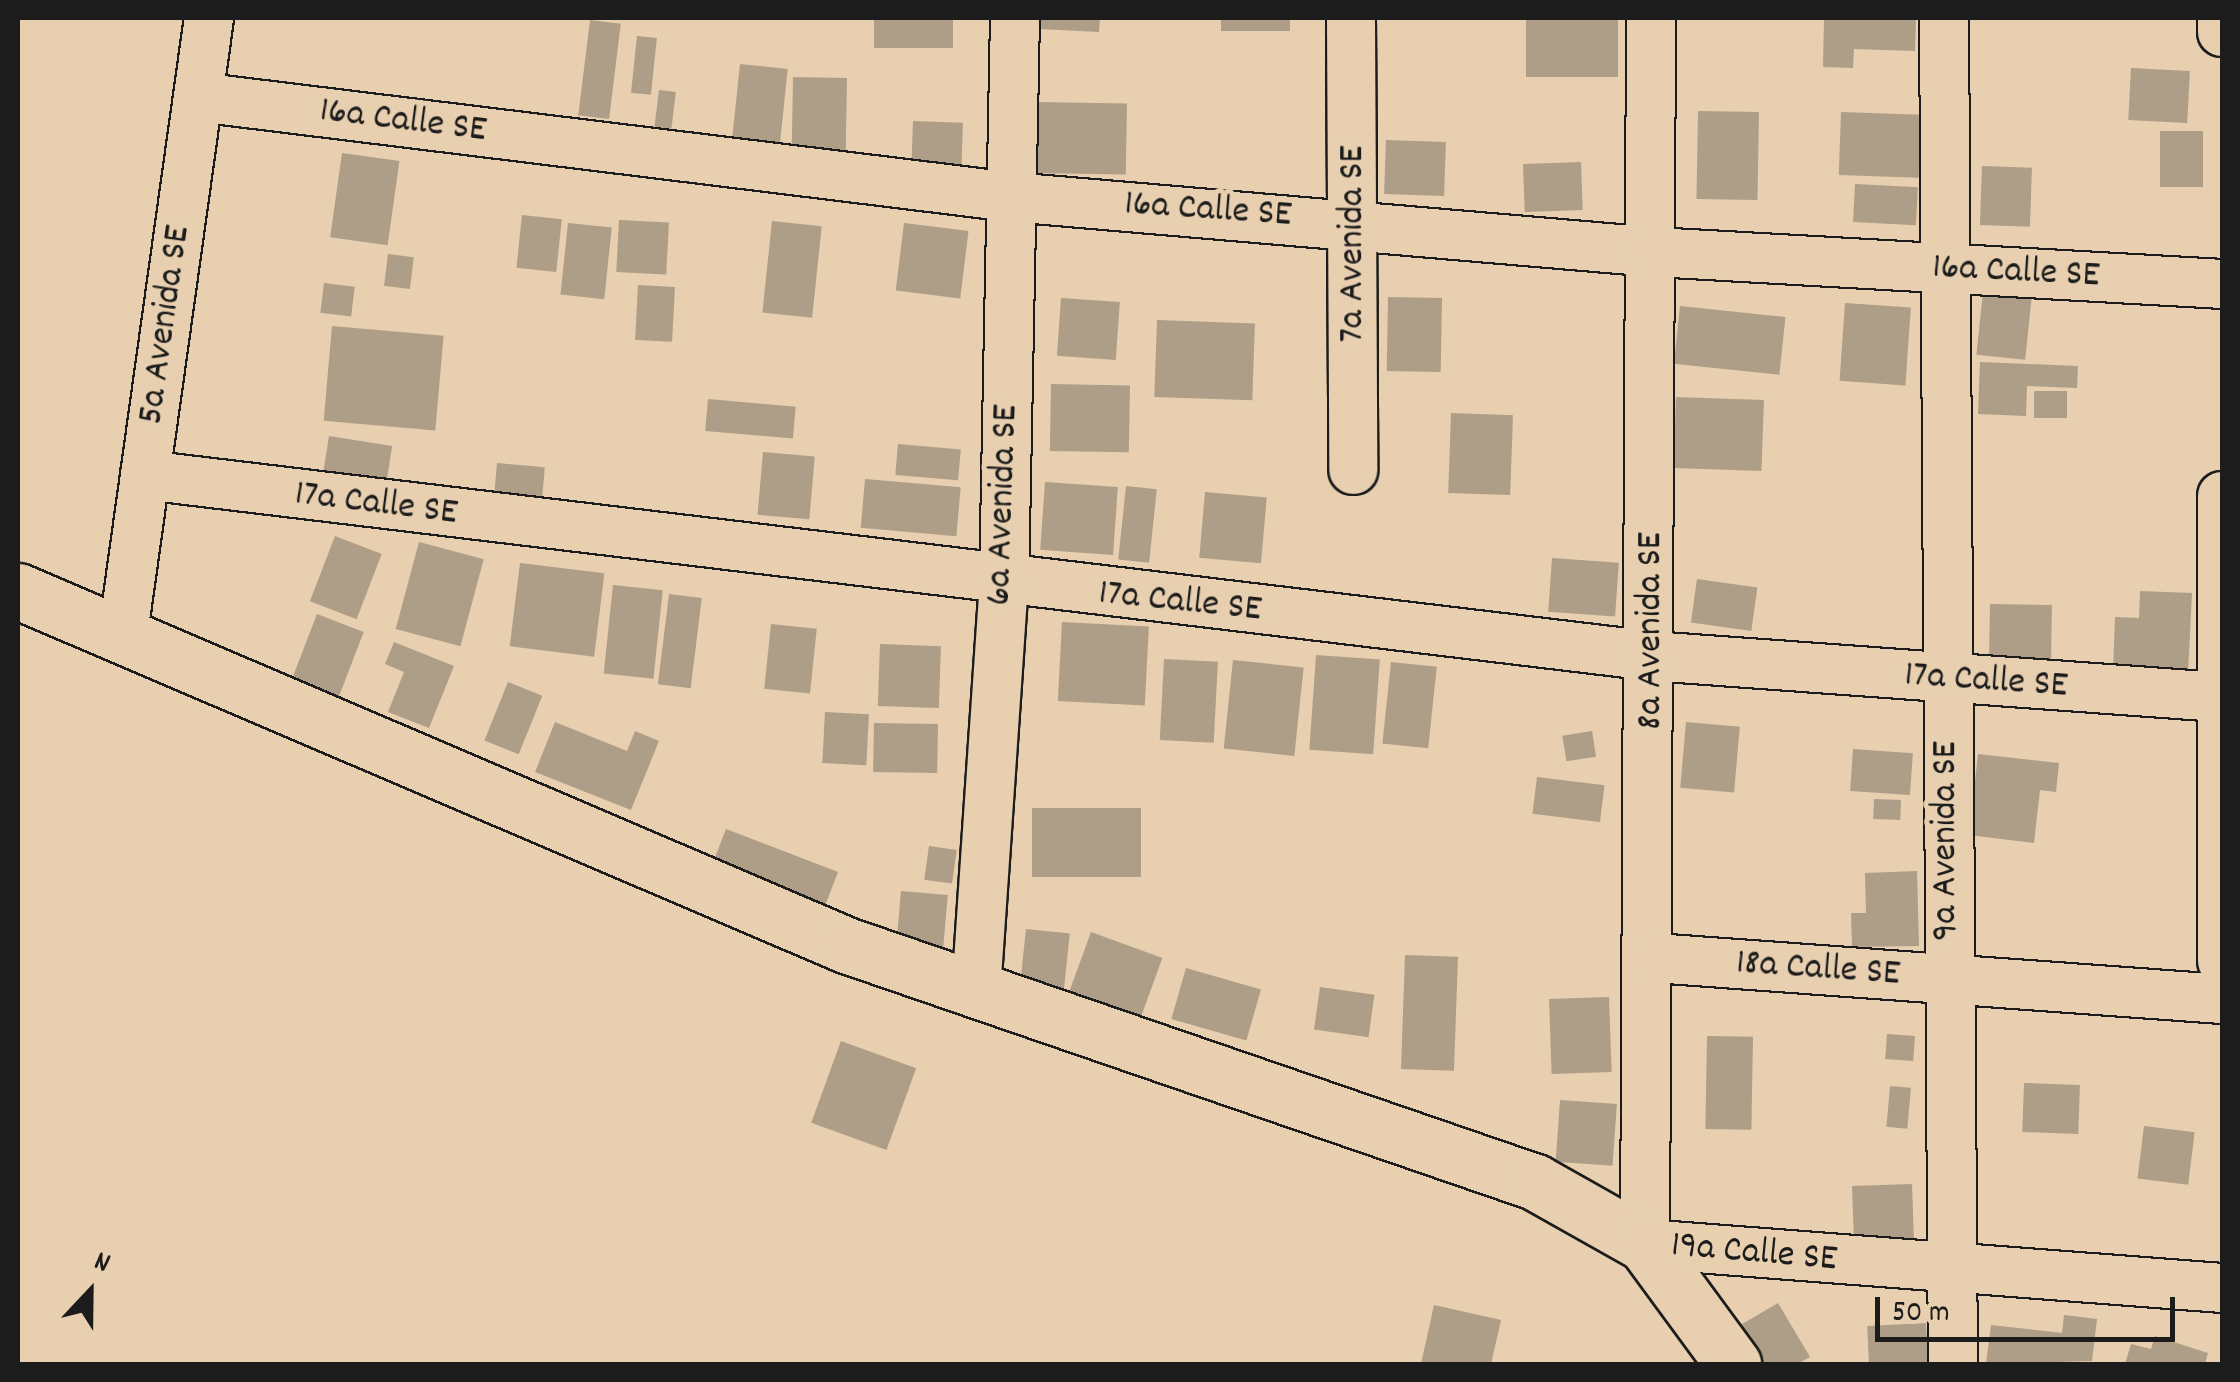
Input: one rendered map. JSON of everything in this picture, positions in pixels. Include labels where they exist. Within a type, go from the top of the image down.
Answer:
[{"type":"street","name":"5a Avenida SE","points":[[123,633],[209,18]]},
{"type":"street","name":"6a Avenida SE","points":[[976,992],[1004,584],[1015,18]]},
{"type":"street","name":"7a Avenida SE","points":[[1351,18],[1356,221],[1352,470]]},
{"type":"street","name":"8a Avenida SE","points":[[1645,1244],[1654,958],[1650,656],[1654,252],[1651,18]]},
{"type":"street","name":"9a Avenida SE","points":[[1944,18],[1952,1364]]},
{"type":"street","points":[[2222,18],[2222,32]]},
{"type":"street","name":"16a Calle SE","points":[[198,98],[1011,197],[1356,221],[1654,252],[2222,284]]},
{"type":"street","name":"17a Calle SE","points":[[145,476],[1004,584],[1650,656],[2218,697]]},
{"type":"street","points":[[2222,496],[2218,697],[2222,961]]},
{"type":"street","points":[[18,591],[846,945],[1536,1182],[1645,1244],[1733,1364]]},
{"type":"street","name":"18a Calle SE","points":[[1654,958],[2222,999]]},
{"type":"street","name":"19a Calle SE","points":[[1645,1244],[1950,1271],[2222,1288]]},
{"type":"building","points":[[874,18],[953,18],[953,48],[874,48]]},
{"type":"building","points":[[1040,18],[1100,18],[1099,32],[1039,29]]},
{"type":"building","points":[[1221,18],[1290,18],[1290,31],[1221,31]]},
{"type":"building","points":[[1526,18],[1618,18],[1618,77],[1526,77]]},
{"type":"building","points":[[1824,18],[1916,18],[1915,51],[1854,49],[1853,68],[1823,67]]},
{"type":"building","points":[[590,20],[621,24],[609,119],[578,115]]},
{"type":"building","points":[[637,36],[657,38],[651,95],[631,93]]},
{"type":"building","points":[[740,64],[788,69],[779,150],[732,145]]},
{"type":"building","points":[[2131,68],[2190,71],[2187,123],[2128,120]]},
{"type":"building","points":[[793,77],[847,78],[846,156],[792,155]]},
{"type":"building","points":[[659,90],[676,92],[671,129],[654,127]]},
{"type":"building","points":[[1035,102],[1127,104],[1126,175],[1034,173]]},
{"type":"building","points":[[1698,111],[1759,112],[1757,200],[1696,199]]},
{"type":"building","points":[[1841,112],[1921,115],[1919,178],[1839,175]]},
{"type":"building","points":[[913,121],[963,123],[961,166],[911,164]]},
{"type":"building","points":[[2160,131],[2203,131],[2203,187],[2160,187]]},
{"type":"building","points":[[1386,140],[1446,142],[1444,196],[1384,194]]},
{"type":"building","points":[[342,153],[399,161],[388,245],[330,237]]},
{"type":"building","points":[[1581,162],[1583,210],[1525,212],[1523,164]]},
{"type":"building","points":[[1982,166],[2032,168],[2030,227],[1980,225]]},
{"type":"building","points":[[1855,184],[1918,187],[1916,225],[1853,222]]},
{"type":"building","points":[[522,215],[562,219],[556,272],[516,268]]},
{"type":"building","points":[[619,220],[669,223],[666,275],[616,272]]},
{"type":"building","points":[[772,221],[822,226],[812,318],[762,312]]},
{"type":"building","points":[[568,223],[612,228],[604,299],[560,295]]},
{"type":"building","points":[[904,223],[969,231],[960,298],[896,290]]},
{"type":"building","points":[[388,254],[414,257],[410,289],[384,286]]},
{"type":"building","points":[[324,283],[355,287],[351,317],[320,313]]},
{"type":"building","points":[[638,285],[675,287],[672,342],[635,340]]},
{"type":"building","points":[[1983,292],[2032,297],[2025,360],[1976,355]]},
{"type":"building","points":[[1388,297],[1442,298],[1441,372],[1387,371]]},
{"type":"building","points":[[1061,298],[1120,302],[1116,360],[1057,356]]},
{"type":"building","points":[[1845,303],[1911,308],[1905,385],[1840,381]]},
{"type":"building","points":[[1680,306],[1785,317],[1779,375],[1674,364]]},
{"type":"building","points":[[1157,320],[1255,323],[1252,400],[1154,397]]},
{"type":"building","points":[[332,326],[444,336],[435,430],[324,421]]},
{"type":"building","points":[[1980,362],[2078,366],[2077,388],[2027,386],[2026,416],[1978,414]]},
{"type":"building","points":[[1051,384],[1130,385],[1129,452],[1050,451]]},
{"type":"building","points":[[2034,391],[2067,391],[2067,418],[2034,418]]},
{"type":"building","points":[[1676,397],[1764,400],[1761,471],[1674,468]]},
{"type":"building","points":[[708,399],[796,407],[793,439],[705,431]]},
{"type":"building","points":[[1451,413],[1513,415],[1510,495],[1448,493]]},
{"type":"building","points":[[329,436],[392,446],[384,497],[321,487]]},
{"type":"building","points":[[898,444],[961,449],[958,480],[895,475]]},
{"type":"building","points":[[763,452],[815,457],[809,519],[758,515]]},
{"type":"building","points":[[497,463],[545,467],[540,518],[493,514]]},
{"type":"building","points":[[865,479],[961,487],[956,536],[861,528]]},
{"type":"building","points":[[1045,482],[1118,487],[1113,555],[1040,550]]},
{"type":"building","points":[[1126,486],[1157,489],[1149,563],[1118,560]]},
{"type":"building","points":[[1205,492],[1267,497],[1261,563],[1199,558]]},
{"type":"building","points":[[335,536],[382,554],[357,619],[310,601]]},
{"type":"building","points":[[419,542],[484,559],[460,646],[396,629]]},
{"type":"building","points":[[1552,558],[1619,563],[1615,617],[1548,612]]},
{"type":"building","points":[[520,563],[604,573],[594,657],[510,646]]},
{"type":"building","points":[[1697,579],[1757,587],[1751,631],[1691,623]]},
{"type":"building","points":[[613,585],[663,590],[653,679],[604,674]]},
{"type":"building","points":[[2140,591],[2192,593],[2188,673],[2113,670],[2115,617],[2139,618]]},
{"type":"building","points":[[669,594],[702,598],[691,688],[658,684]]},
{"type":"building","points":[[1990,604],[2052,605],[2051,664],[1989,663]]},
{"type":"building","points":[[317,614],[364,632],[338,698],[292,680]]},
{"type":"building","points":[[1062,622],[1149,627],[1145,705],[1058,701]]},
{"type":"building","points":[[771,624],[817,629],[810,693],[764,689]]},
{"type":"building","points":[[394,642],[454,666],[429,728],[388,712],[404,672],[385,664]]},
{"type":"building","points":[[880,644],[941,646],[939,708],[878,706]]},
{"type":"building","points":[[1316,655],[1380,659],[1373,754],[1309,750]]},
{"type":"building","points":[[1164,659],[1218,662],[1214,743],[1160,740]]},
{"type":"building","points":[[1233,660],[1304,667],[1294,756],[1224,749]]},
{"type":"building","points":[[1391,662],[1437,667],[1428,748],[1382,744]]},
{"type":"building","points":[[508,682],[542,696],[519,754],[484,740]]},
{"type":"building","points":[[825,712],[869,714],[866,765],[822,763]]},
{"type":"building","points":[[555,722],[627,751],[635,731],[659,741],[631,810],[535,772]]},
{"type":"building","points":[[1686,722],[1740,727],[1734,792],[1680,788]]},
{"type":"building","points":[[874,723],[938,724],[937,773],[873,772]]},
{"type":"building","points":[[1592,731],[1596,757],[1566,761],[1562,736]]},
{"type":"building","points":[[1853,749],[1913,753],[1910,795],[1850,791]]},
{"type":"building","points":[[1978,754],[2059,763],[2056,792],[2040,790],[2034,843],[1969,835]]},
{"type":"building","points":[[1537,777],[1604,785],[1600,822],[1532,814]]},
{"type":"building","points":[[1874,799],[1901,800],[1900,820],[1873,819]]},
{"type":"building","points":[[1032,808],[1141,808],[1141,877],[1032,877]]},
{"type":"building","points":[[726,829],[838,872],[819,921],[707,878]]},
{"type":"building","points":[[929,846],[957,850],[952,884],[924,880]]},
{"type":"building","points":[[1917,871],[1919,946],[1852,947],[1851,913],[1866,913],[1865,873]]},
{"type":"building","points":[[901,891],[948,895],[943,956],[896,952]]},
{"type":"building","points":[[1026,929],[1070,934],[1062,1007],[1018,1003]]},
{"type":"building","points":[[1091,932],[1162,958],[1135,1034],[1063,1008]]},
{"type":"building","points":[[1405,955],[1458,957],[1454,1071],[1401,1069]]},
{"type":"building","points":[[1186,968],[1261,989],[1246,1040],[1171,1019]]},
{"type":"building","points":[[1320,987],[1374,995],[1368,1037],[1314,1030]]},
{"type":"building","points":[[1609,997],[1612,1072],[1552,1074],[1549,999]]},
{"type":"building","points":[[1887,1034],[1915,1036],[1913,1061],[1885,1059]]},
{"type":"building","points":[[1707,1036],[1753,1037],[1751,1130],[1705,1129]]},
{"type":"building","points":[[841,1041],[916,1068],[886,1150],[811,1123]]},
{"type":"building","points":[[2024,1083],[2080,1085],[2078,1134],[2022,1132]]},
{"type":"building","points":[[1890,1086],[1911,1088],[1907,1129],[1886,1127]]},
{"type":"building","points":[[1560,1100],[1617,1104],[1613,1166],[1556,1162]]},
{"type":"building","points":[[2144,1126],[2195,1132],[2188,1185],[2138,1179]]},
{"type":"building","points":[[1912,1184],[1914,1240],[1854,1242],[1852,1186]]},
{"type":"building","points":[[1778,1303],[1810,1357],[1797,1364],[1760,1364],[1737,1327]]},
{"type":"building","points":[[1434,1305],[1501,1320],[1491,1364],[1421,1364]]},
{"type":"building","points":[[2064,1315],[2097,1319],[2092,1361],[1986,1364],[1991,1325],[2062,1333]]},
{"type":"building","points":[[1926,1323],[1928,1364],[1869,1364],[1867,1326]]},
{"type":"building","points":[[2155,1336],[2208,1353],[2205,1364],[2125,1364],[2131,1344],[2151,1349]]}]
